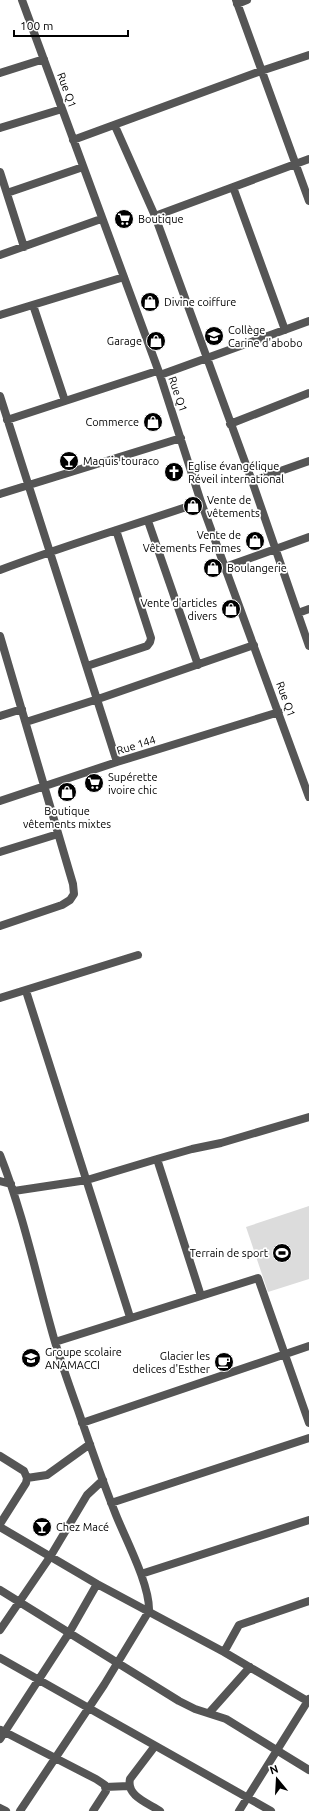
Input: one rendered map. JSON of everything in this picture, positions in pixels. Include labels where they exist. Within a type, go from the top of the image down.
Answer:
[{"type":"street","name":"Rue Q1","points":[[22,0],[124,277],[181,438],[201,502],[309,797]]},
{"type":"street","points":[[247,0],[236,2],[309,202]]},
{"type":"street","points":[[73,140],[115,126],[261,71],[309,55]]},
{"type":"street","points":[[0,73],[44,59]]},
{"type":"street","points":[[0,128],[62,109]]},
{"type":"street","points":[[115,126],[155,216],[252,482],[309,646]]},
{"type":"street","points":[[155,216],[309,159]]},
{"type":"street","points":[[7,193],[83,167]]},
{"type":"street","points":[[0,172],[24,247]]},
{"type":"street","points":[[233,187],[285,330]]},
{"type":"street","points":[[0,255],[102,219]]},
{"type":"street","points":[[0,315],[124,277]]},
{"type":"street","points":[[33,305],[65,401]]},
{"type":"street","points":[[7,420],[206,359],[309,321]]},
{"type":"street","points":[[230,424],[309,392]]},
{"type":"street","points":[[0,396],[117,762]]},
{"type":"street","points":[[0,494],[28,484],[181,438]]},
{"type":"street","points":[[252,482],[309,461]]},
{"type":"street","points":[[0,570],[50,551],[201,502]]},
{"type":"street","points":[[148,520],[198,665]]},
{"type":"street","points":[[87,666],[147,646],[151,638],[116,530]]},
{"type":"street","points":[[225,567],[309,537]]},
{"type":"street","points":[[298,613],[309,609]]},
{"type":"street","points":[[0,926],[62,905],[70,900],[74,894],[26,722],[1,642]]},
{"type":"street","points":[[26,722],[198,665],[254,644]]},
{"type":"street","points":[[0,716],[22,709]]},
{"type":"street","name":"Rue 144","points":[[0,801],[117,762],[279,712]]},
{"type":"street","points":[[0,852],[58,834]]},
{"type":"street","points":[[0,998],[138,955]]},
{"type":"street","points":[[26,991],[130,1318]]},
{"type":"street","points":[[0,1181],[13,1187],[86,1180],[309,1117]]},
{"type":"street","points":[[0,1155],[13,1187],[55,1342],[82,1423],[111,1503],[141,1574],[149,1598],[149,1611],[88,1709],[20,1811]]},
{"type":"street","points":[[157,1159],[201,1296]]},
{"type":"street","points":[[55,1342],[258,1278],[309,1423]]},
{"type":"street","points":[[82,1423],[309,1346]]},
{"type":"street","points":[[111,1503],[309,1438]]},
{"type":"street","points":[[27,1478],[47,1475],[90,1444]]},
{"type":"street","points":[[0,1456],[24,1471],[27,1478],[26,1483],[0,1525],[50,1557],[97,1584],[149,1611],[180,1630],[224,1652],[309,1701],[276,1750],[239,1811]]},
{"type":"street","points":[[0,1630],[50,1557],[87,1495],[103,1480]]},
{"type":"street","points":[[141,1574],[309,1520]]},
{"type":"street","points":[[93,1811],[106,1791],[105,1785],[55,1758],[1,1734],[69,1633],[97,1584]]},
{"type":"street","points":[[0,1590],[190,1707],[209,1712],[226,1719],[309,1770]]},
{"type":"street","points":[[224,1652],[239,1625],[309,1600]]},
{"type":"street","points":[[0,1658],[38,1681],[271,1811]]},
{"type":"street","points":[[209,1712],[250,1667]]},
{"type":"street","points":[[155,1746],[130,1779],[129,1786],[130,1790],[135,1795],[160,1811]]},
{"type":"street","points":[[105,1787],[129,1786]]},
{"type":"street","points":[[0,1808],[6,1811]]},
{"type":"shaded area","name":"Terrain de sport","points":[[309,1206],[309,1279],[268,1292],[246,1227]]},
{"type":"place","name":"Boutique","points":[[124,219]]},
{"type":"place","name":"Divine coiffure","points":[[150,302]]},
{"type":"place","name":"Collège Carine d'abobo","points":[[214,336]]},
{"type":"place","name":"Garage","points":[[156,341]]},
{"type":"place","name":"Commerce","points":[[153,422]]},
{"type":"place","name":"Maquis touraco","points":[[69,461]]},
{"type":"place","name":"Eglise évangélique Réveil international","points":[[174,472]]},
{"type":"place","name":"Vente de vêtements","points":[[193,506]]},
{"type":"place","name":"Vente de Vêtements Femmes","points":[[255,541]]},
{"type":"place","name":"Boulangerie","points":[[213,568]]},
{"type":"place","name":"Vente d'articles divers","points":[[231,609]]},
{"type":"place","name":"Supérette ivoire chic","points":[[94,783]]},
{"type":"place","name":"Boutique vêtements mixtes","points":[[67,792]]},
{"type":"place","name":"Terrain de sport","points":[[282,1253]]},
{"type":"place","name":"Groupe scolaire ANAMACCI","points":[[31,1358]]},
{"type":"place","name":"Glacier les delices d'Esther","points":[[224,1362]]},
{"type":"place","name":"Chez Macé","points":[[42,1527]]}]
